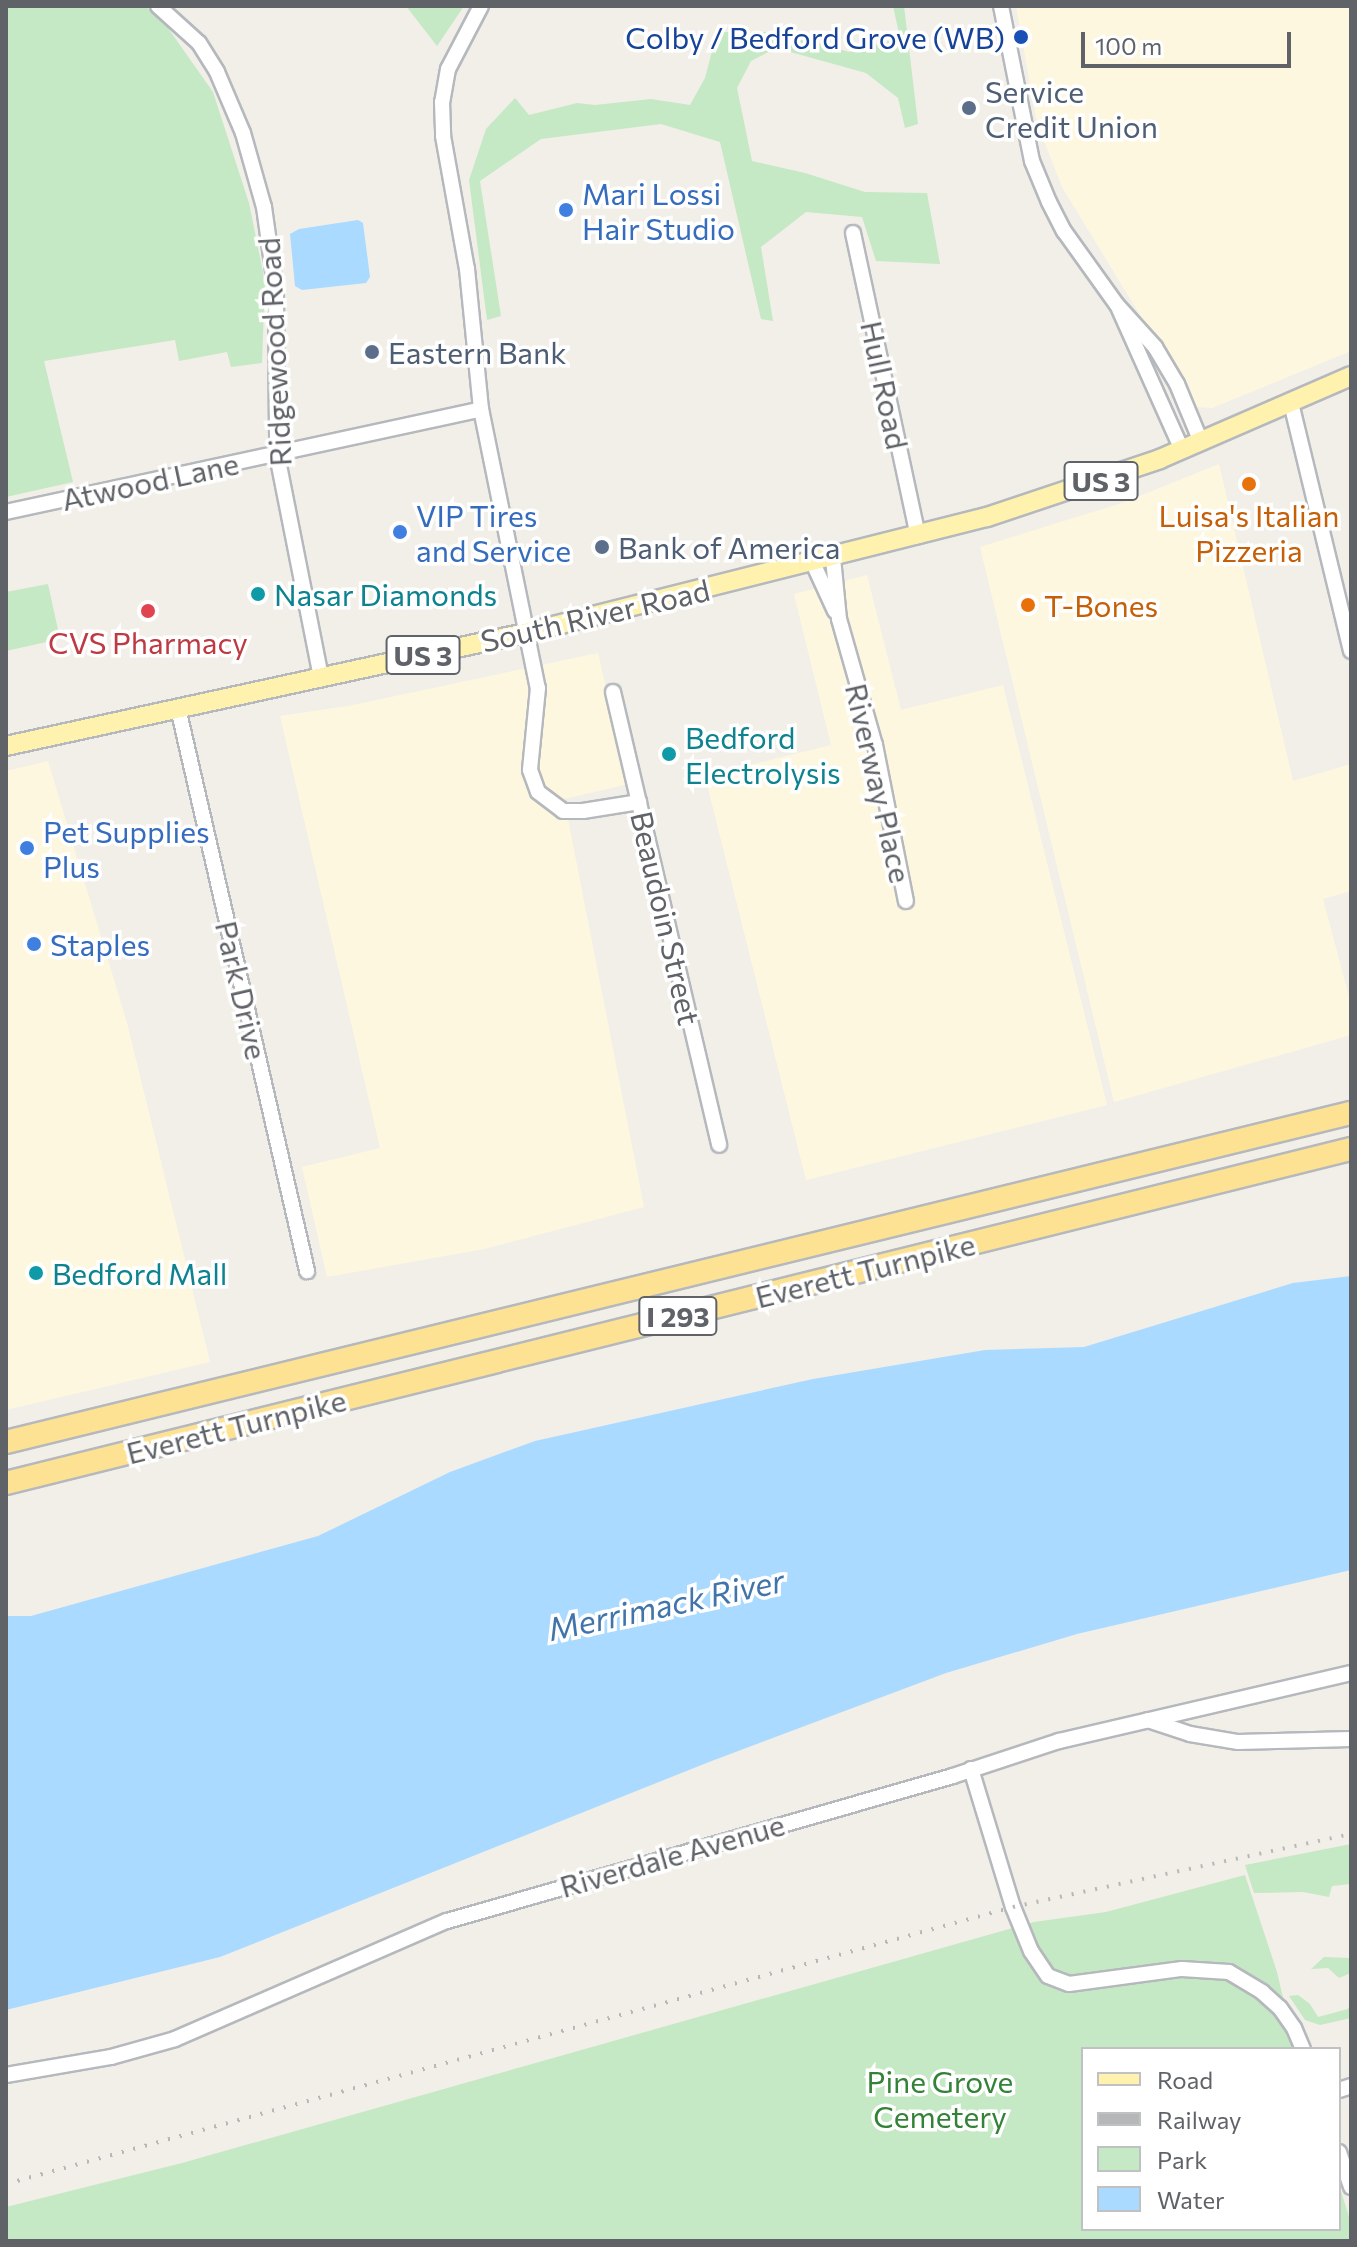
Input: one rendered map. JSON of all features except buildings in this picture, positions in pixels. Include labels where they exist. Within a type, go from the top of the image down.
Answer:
[{"type":"highway","name":"Everett Turnpike","points":[[6,1442],[1351,1113]]},
{"type":"highway","name":"Everett Turnpike","points":[[6,1483],[1351,1149]]},
{"type":"main road","name":"South River Road","points":[[6,746],[525,633],[918,536],[1110,479],[1351,376]]},
{"type":"street","name":"Ridgewood Road","points":[[158,6],[199,43],[217,72],[243,133],[264,207],[276,292],[277,455],[321,677]]},
{"type":"street","points":[[481,6],[453,53],[442,102],[445,152],[467,269],[481,409],[539,696],[529,760],[538,792],[552,806],[572,812],[639,802]]},
{"type":"street","points":[[1001,6],[1032,161],[1064,231],[1117,305],[1155,347],[1177,384],[1201,442]]},
{"type":"street","name":"Hull Road","points":[[853,233],[918,536]]},
{"type":"street","points":[[1117,305],[1182,450]]},
{"type":"street","points":[[1291,403],[1351,651]]},
{"type":"street","name":"Atwood Lane","points":[[6,512],[481,409]]},
{"type":"street","name":"Riverway Place","points":[[833,558],[839,619]]},
{"type":"street","name":"Riverway Place","points":[[813,563],[839,619],[875,745],[906,901]]},
{"type":"street","name":"Beaudoin Street","points":[[613,692],[719,1145]]},
{"type":"street","name":"Park Drive","points":[[178,708],[307,1271]]},
{"type":"street","name":"Riverdale Avenue","points":[[6,2075],[143,2049],[447,1921],[1144,1718],[1351,1673]]},
{"type":"street","points":[[1144,1718],[1190,1734],[1238,1742],[1351,1739]]},
{"type":"street","points":[[971,1769],[1013,1907],[1031,1951],[1048,1976],[1069,1984],[1182,1969],[1229,1972],[1262,1992],[1280,2008],[1302,2047]]},
{"type":"street","points":[[1341,2158],[1351,2187]]},
{"type":"shaded area","points":[[1016,6],[1351,6],[1351,351],[1212,408],[1196,407],[1062,187],[1037,123]]},
{"type":"shaded area","points":[[1219,464],[1293,781],[1351,764],[1351,891],[1323,899],[1351,1004],[1351,1035],[1114,1102],[980,547],[1122,503]]},
{"type":"shaded area","points":[[867,575],[901,710],[1003,685],[1107,1105],[806,1180],[705,776],[831,745],[794,594]]},
{"type":"shaded area","points":[[598,653],[628,784],[564,799],[644,1207],[484,1249],[327,1277],[302,1167],[380,1148],[280,716],[348,706]]},
{"type":"shaded area","name":"Bedford Mall","points":[[48,761],[127,1023],[210,1362],[6,1410],[6,771]]},
{"type":"green space","points":[[6,6],[145,6],[163,21],[213,92],[249,203],[265,282],[262,363],[231,367],[227,352],[179,361],[175,340],[44,361],[73,482],[6,497]]},
{"type":"green space","points":[[406,6],[464,6],[437,46]]},
{"type":"green space","points":[[893,6],[904,6],[918,124],[905,128],[898,98],[866,73],[776,48],[751,61],[737,88],[752,161],[805,173],[865,192],[927,193],[940,264],[876,261],[862,217],[806,212],[761,247],[773,321],[761,319],[720,142],[661,124],[541,139],[480,181],[501,316],[487,320],[469,180],[486,129],[515,98],[529,115],[577,103],[595,105],[651,99],[690,105],[705,78],[717,32],[781,32],[849,52],[900,38]]},
{"type":"green space","points":[[48,584],[60,639],[6,651],[6,592]]},
{"type":"green space","points":[[1351,1844],[1351,1884],[1332,1886],[1329,1897],[1303,1892],[1254,1893],[1245,1865]]},
{"type":"green space","name":"Pine Grove Cemetery","points":[[1245,1875],[1277,1972],[1295,2047],[1081,2047],[1081,2231],[1341,2231],[1341,2191],[1351,2223],[1351,2241],[6,2241],[6,2207],[182,2163],[1034,1922],[1106,1912]]},
{"type":"green space","points":[[1324,1957],[1351,1958],[1351,1973],[1339,1978],[1328,1968],[1311,1969]]},
{"type":"green space","points":[[1298,1995],[1310,2004],[1318,2017],[1348,2009],[1351,2002],[1351,2018],[1320,2025],[1305,2020],[1289,1996]]},
{"type":"water","points":[[358,220],[363,223],[370,277],[366,283],[302,290],[295,286],[290,234],[299,229]]},
{"type":"water","name":"Merrimack River","points":[[1351,1276],[1351,1570],[1077,1634],[946,1673],[709,1762],[220,1957],[6,2010],[6,1616],[31,1616],[318,1536],[450,1472],[535,1441],[813,1379],[985,1350],[1084,1347],[1293,1283]]},
{"type":"railway","points":[[6,2184],[1013,1907],[1351,1834]]},
{"type":"place","name":"Colby / Bedford Grove (WB)","points":[[1021,37]]},
{"type":"place","name":"Service Credit Union","points":[[969,108]]},
{"type":"place","name":"Mari Lossi Hair Studio","points":[[566,210]]},
{"type":"place","name":"Eastern Bank","points":[[372,352]]},
{"type":"place","name":"Luisa's Italian Pizzeria","points":[[1249,484]]},
{"type":"place","name":"VIP Tires and Service","points":[[400,532]]},
{"type":"place","name":"Bank of America","points":[[602,547]]},
{"type":"place","name":"Nasar Diamonds","points":[[258,594]]},
{"type":"place","name":"T-Bones","points":[[1028,605]]},
{"type":"place","name":"CVS Pharmacy","points":[[148,611]]},
{"type":"place","name":"Bedford Electrolysis","points":[[669,754]]},
{"type":"place","name":"Pet Supplies Plus","points":[[27,848]]},
{"type":"place","name":"Staples","points":[[34,944]]},
{"type":"place","name":"Bedford Mall","points":[[36,1273]]}]
